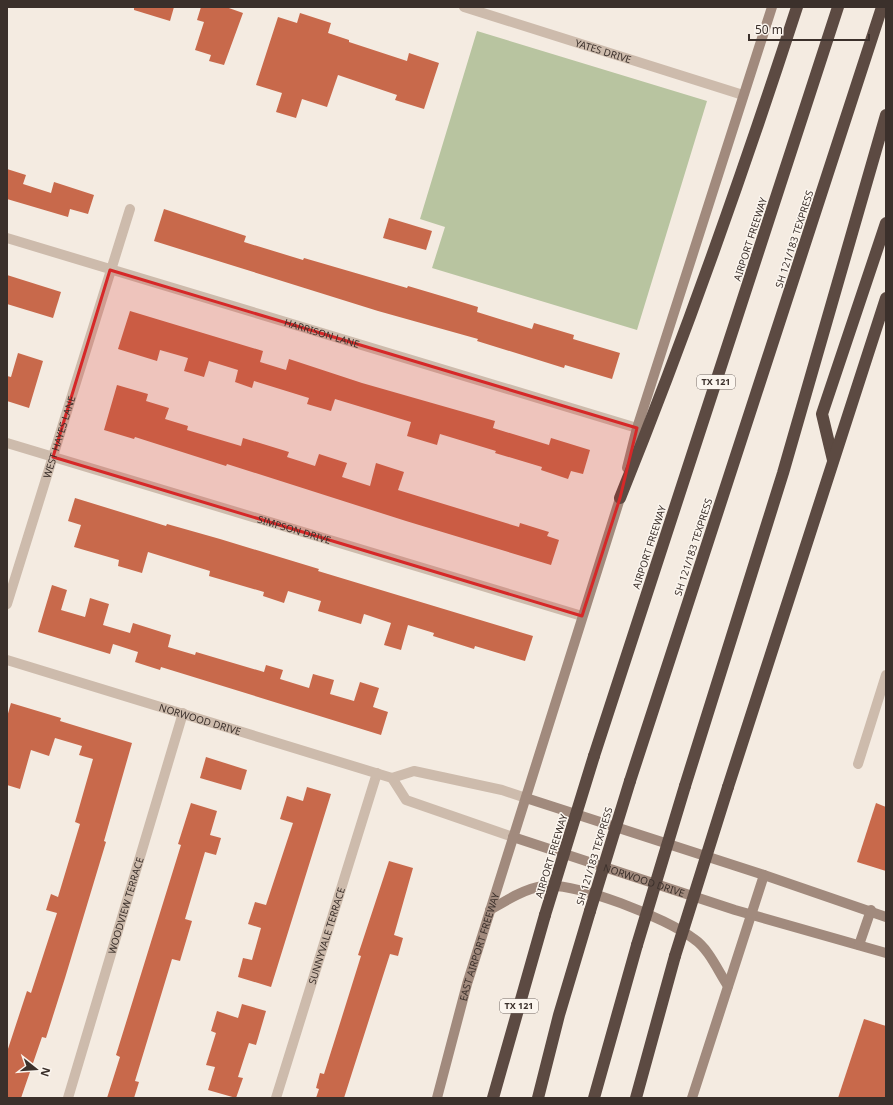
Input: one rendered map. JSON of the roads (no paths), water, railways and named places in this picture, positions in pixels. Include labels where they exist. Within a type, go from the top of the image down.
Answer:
[{"type":"highway","points":[[620,498],[666,383],[750,151],[797,7]]},
{"type":"highway","name":"AIRPORT FREEWAY","points":[[493,1098],[545,915],[594,756],[838,7]]},
{"type":"highway","name":"SH 121/183 TEXPRESS","points":[[538,1098],[590,911],[630,781],[882,7]]},
{"type":"highway","points":[[594,1098],[637,944],[783,473],[886,115]]},
{"type":"highway","points":[[833,460],[822,414],[886,223]]},
{"type":"highway","points":[[636,1098],[675,956],[886,298]]},
{"type":"main road","points":[[772,7],[637,428],[620,498],[526,798],[871,910],[886,917]]},
{"type":"main road","name":"EAST AIRPORT FREEWAY","points":[[437,1098],[467,984],[526,798]]},
{"type":"main road","name":"NORWOOD DRIVE","points":[[513,837],[750,914],[886,953]]},
{"type":"main road","points":[[692,1098],[750,914],[764,875]]},
{"type":"main road","points":[[490,910],[526,890],[544,886],[571,888],[630,906],[663,920],[695,939],[710,957],[728,986]]},
{"type":"main road","points":[[859,945],[871,910]]},
{"type":"street","name":"YATES DRIVE","points":[[464,7],[743,95]]},
{"type":"street","name":"WEST HAYES LANE","points":[[7,604],[130,209]]},
{"type":"street","name":"HARRISON LANE","points":[[7,238],[637,428]]},
{"type":"street","name":"SIMPSON DRIVE","points":[[7,443],[582,616]]},
{"type":"street","name":"NORWOOD DRIVE","points":[[7,660],[392,778],[406,800],[513,837]]},
{"type":"street","points":[[858,764],[886,675]]},
{"type":"street","name":"WOODVIEW TERRACE","points":[[68,1098],[183,713]]},
{"type":"street","points":[[392,778],[414,771],[502,790],[526,798]]},
{"type":"street","name":"SUNNYVALE TERRACE","points":[[276,1098],[377,773]]}]
